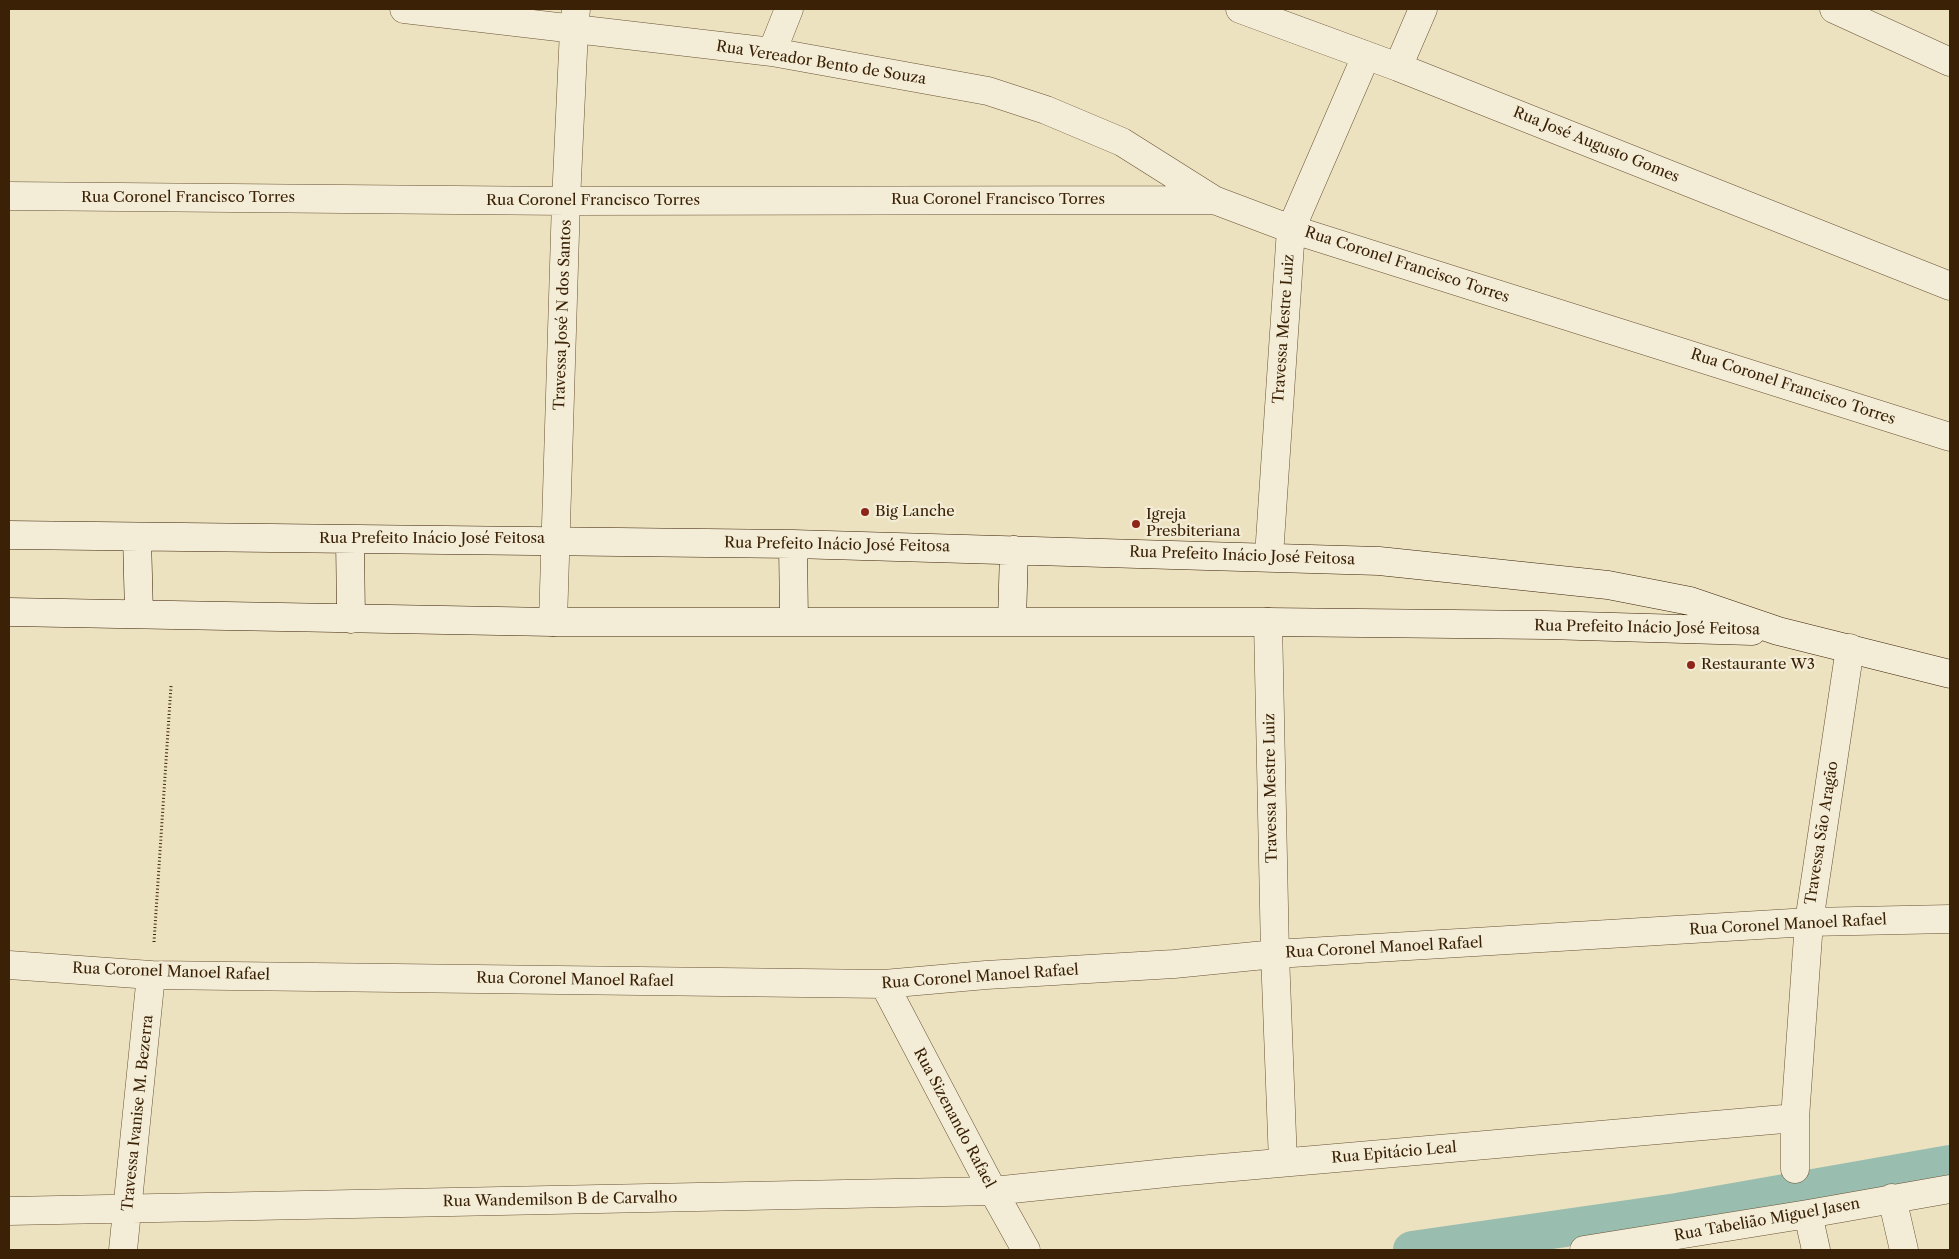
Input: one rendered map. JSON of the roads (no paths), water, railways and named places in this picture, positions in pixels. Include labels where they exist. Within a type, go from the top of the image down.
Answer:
[{"type":"street","name":"Rua Vereador Bento de Souza","points":[[404,9],[575,19],[988,91],[1046,110],[1122,142],[1214,200]]},
{"type":"street","points":[[772,52],[789,9]]},
{"type":"street","name":"Rua José Augusto Gomes","points":[[1240,9],[1398,67],[1950,286]]},
{"type":"street","points":[[1398,67],[1423,9]]},
{"type":"street","points":[[1834,9],[1950,62]]},
{"type":"street","name":"Travessa José N dos Santos","points":[[553,622],[566,201],[575,19]]},
{"type":"street","name":"Travessa Mestre Luiz","points":[[1269,556],[1291,229],[1366,56]]},
{"type":"street","name":"Rua Coronel Francisco Torres","points":[[9,196],[566,201],[1214,200],[1291,229],[1950,437]]},
{"type":"street","name":"Rua Prefeito Inácio José Feitosa","points":[[9,535],[793,544],[1269,556],[1380,561],[1608,585],[1690,601],[1778,631]]},
{"type":"street","points":[[137,537],[139,614]]},
{"type":"street","points":[[350,539],[351,619]]},
{"type":"street","points":[[793,544],[794,621]]},
{"type":"street","points":[[1012,622],[1014,550]]},
{"type":"street","name":"Rua Prefeito Inácio José Feitosa","points":[[9,612],[553,622],[1268,622],[1546,625],[1778,631]]},
{"type":"street","name":"Travessa Mestre Luiz","points":[[1268,622],[1275,954],[1283,1162]]},
{"type":"street","points":[[1778,631],[1950,674]]},
{"type":"street","name":"Travessa São Aragão","points":[[1795,1169],[1795,1118],[1809,922],[1850,648]]},
{"type":"street","name":"Rua Coronel Manoel Rafael","points":[[9,965],[151,975],[884,984],[986,975],[1174,964],[1275,954],[1809,922],[1950,919]]},
{"type":"street","name":"Travessa Ivanise M. Bezerra","points":[[123,1250],[151,975]]},
{"type":"street","name":"Rua Sizenando Rafael","points":[[884,984],[1026,1250]]},
{"type":"street","name":"Rua Epitácio Leal","points":[[993,1191],[1283,1162],[1795,1118]]},
{"type":"street","name":"Rua Tabelião Miguel Jasen","points":[[1590,1250],[1950,1189]]},
{"type":"street","name":"Rua Wandemilson B de Carvalho","points":[[9,1211],[993,1191]]},
{"type":"street","points":[[1892,1198],[1904,1250]]},
{"type":"street","points":[[1808,1214],[1816,1250]]},
{"type":"waterway","points":[[1412,1250],[1677,1212],[1950,1164]]},
{"type":"place","name":"Big Lanche","points":[[865,512]]},
{"type":"place","name":"Igreja Presbiteriana","points":[[1136,524]]},
{"type":"place","name":"Restaurante W3","points":[[1691,665]]}]
